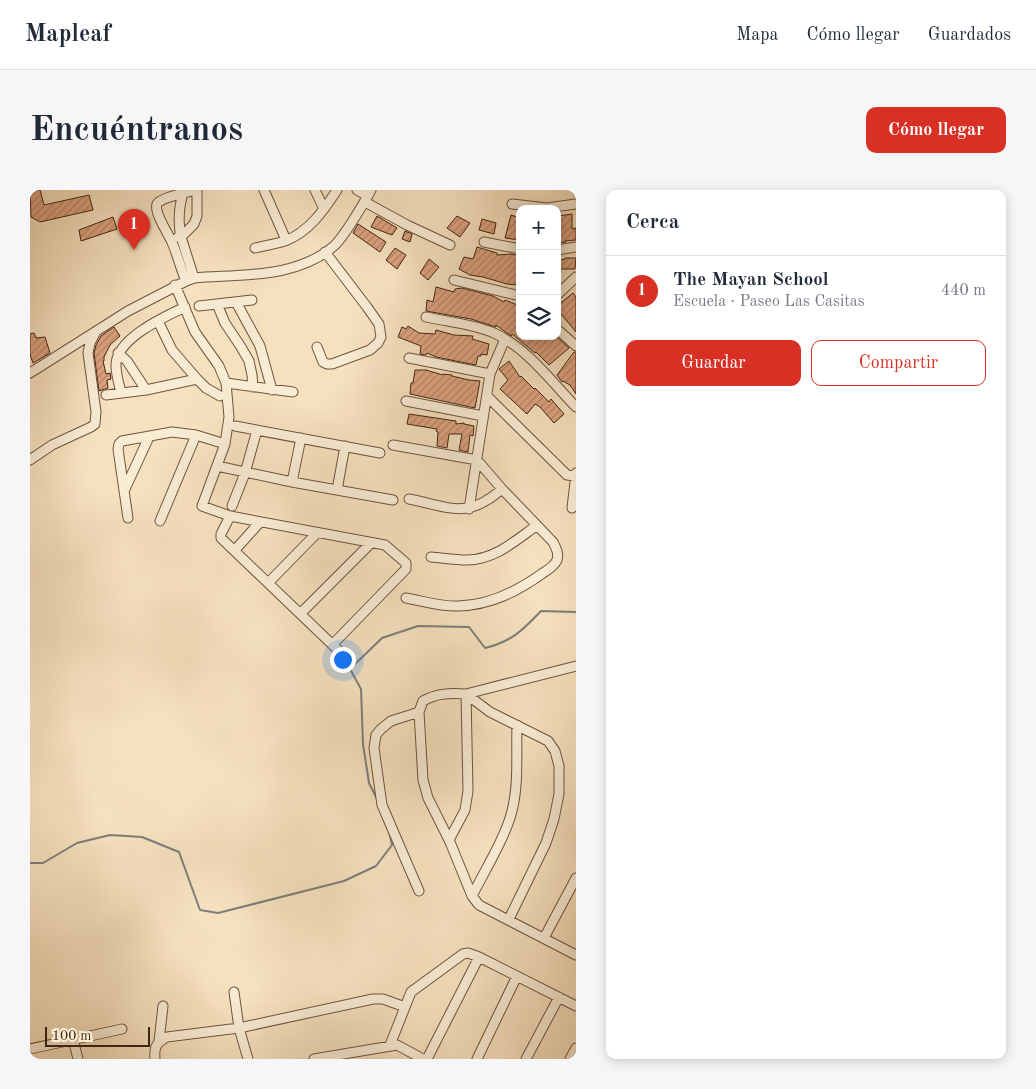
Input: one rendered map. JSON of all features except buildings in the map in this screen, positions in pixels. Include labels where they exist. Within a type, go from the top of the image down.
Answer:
[{"type":"street","points":[[171,240],[181,237],[194,224],[197,216],[197,190],[165,198],[157,203],[161,224],[190,279]]},
{"type":"street","points":[[264,190],[286,240]]},
{"type":"street","points":[[315,190],[324,209]]},
{"type":"street","points":[[254,248],[286,240],[311,225],[337,190]]},
{"type":"street","points":[[357,190],[408,225],[450,245]]},
{"type":"street","points":[[183,193],[179,227],[190,279]]},
{"type":"street","points":[[30,373],[128,311],[190,279],[279,271],[301,266],[336,244],[368,196]]},
{"type":"street","points":[[512,204],[547,208],[576,204]]},
{"type":"street","points":[[484,242],[516,247]]},
{"type":"street","points":[[561,249],[576,247]]},
{"type":"street","points":[[317,348],[323,362],[332,364],[370,350],[378,343],[381,336],[379,324],[375,318],[325,252]]},
{"type":"street","points":[[454,280],[516,295]]},
{"type":"street","points":[[561,293],[575,281]]},
{"type":"street","points":[[176,285],[195,332],[219,366],[226,383],[229,417],[225,444],[202,505],[230,516],[384,545],[406,563],[407,566],[336,648],[221,536],[230,516]]},
{"type":"street","points":[[199,306],[252,300]]},
{"type":"street","points":[[236,302],[260,346],[272,390]]},
{"type":"street","points":[[217,304],[225,323],[242,347],[252,375],[253,387]]},
{"type":"street","points":[[121,393],[116,365],[118,353],[125,343],[158,321],[185,307]]},
{"type":"street","points":[[426,317],[476,327],[505,339],[527,355],[576,407]]},
{"type":"street","points":[[158,321],[172,350],[206,388],[220,396]]},
{"type":"street","points":[[30,460],[52,445],[95,424],[96,412],[88,353],[95,332]]},
{"type":"street","points":[[561,333],[576,346]]},
{"type":"street","points":[[469,509],[490,374],[505,339]]},
{"type":"street","points":[[118,353],[127,361],[146,390]]},
{"type":"street","points":[[409,358],[490,374]]},
{"type":"street","points":[[106,395],[146,390],[197,379]]},
{"type":"street","points":[[226,383],[293,392]]},
{"type":"street","points":[[486,396],[567,474],[576,474],[572,508]]},
{"type":"street","points":[[406,400],[483,416]]},
{"type":"street","points":[[234,426],[380,453]]},
{"type":"street","points":[[232,506],[245,473],[258,430]]},
{"type":"street","points":[[128,518],[118,449],[119,444],[172,432],[196,435],[225,444]]},
{"type":"street","points":[[160,521],[196,435]]},
{"type":"street","points":[[124,490],[149,437]]},
{"type":"street","points":[[292,482],[301,438]]},
{"type":"street","points":[[393,444],[477,460],[536,526],[553,542],[558,552],[557,561],[526,585],[501,598],[488,602],[446,606],[406,598]]},
{"type":"street","points":[[337,490],[345,446]]},
{"type":"street","points":[[217,466],[245,473],[393,500]]},
{"type":"street","points":[[409,499],[457,509],[469,509],[479,506],[502,489]]},
{"type":"street","points":[[235,550],[260,522]]},
{"type":"street","points":[[431,557],[468,560],[492,555],[536,526]]},
{"type":"street","points":[[269,582],[317,533]]},
{"type":"street","points":[[301,614],[371,543]]},
{"type":"street","points":[[576,666],[466,694],[447,693],[433,695],[423,701],[419,712],[423,780],[428,798],[449,840],[472,896],[479,904],[576,955]]},
{"type":"street","points":[[466,694],[490,712],[548,741],[556,751],[560,766],[559,794],[554,819],[546,843],[509,919]]},
{"type":"street","points":[[449,840],[465,810],[468,791],[466,694]]},
{"type":"street","points":[[419,712],[390,722],[381,729],[376,735],[374,748],[382,806],[419,892]]},
{"type":"street","points":[[472,896],[512,812],[516,786],[517,725]]},
{"type":"street","points":[[544,938],[576,878]]},
{"type":"street","points":[[390,1045],[411,992],[463,954],[468,953],[479,957],[576,1006]]},
{"type":"street","points":[[427,1059],[479,957]]},
{"type":"street","points":[[477,1059],[517,976]]},
{"type":"street","points":[[234,992],[238,1028],[248,1059]]},
{"type":"street","points":[[526,1059],[559,997]]},
{"type":"street","points":[[155,1059],[154,1049],[159,1042],[167,1037],[238,1028],[373,999],[384,999],[405,1007]]},
{"type":"street","points":[[159,1042],[163,1006]]},
{"type":"street","points":[[30,1049],[122,1029]]},
{"type":"street","points":[[73,1039],[78,1059]]},
{"type":"street","points":[[314,1059],[390,1045],[397,1045],[423,1059]]},
{"type":"street","points":[[570,1059],[576,1048]]},
{"type":"waterway","points":[[378,801],[369,783],[363,744],[361,689],[350,669],[382,638],[418,626],[469,627],[485,648],[509,639],[541,611],[576,612]]},
{"type":"waterway","points":[[30,863],[43,863],[77,843],[110,835],[142,837],[179,852],[200,910],[218,913],[344,881],[376,866],[392,845],[389,831]]},
{"type":"place","name":"The Mayan School","points":[[134,250]]}]
